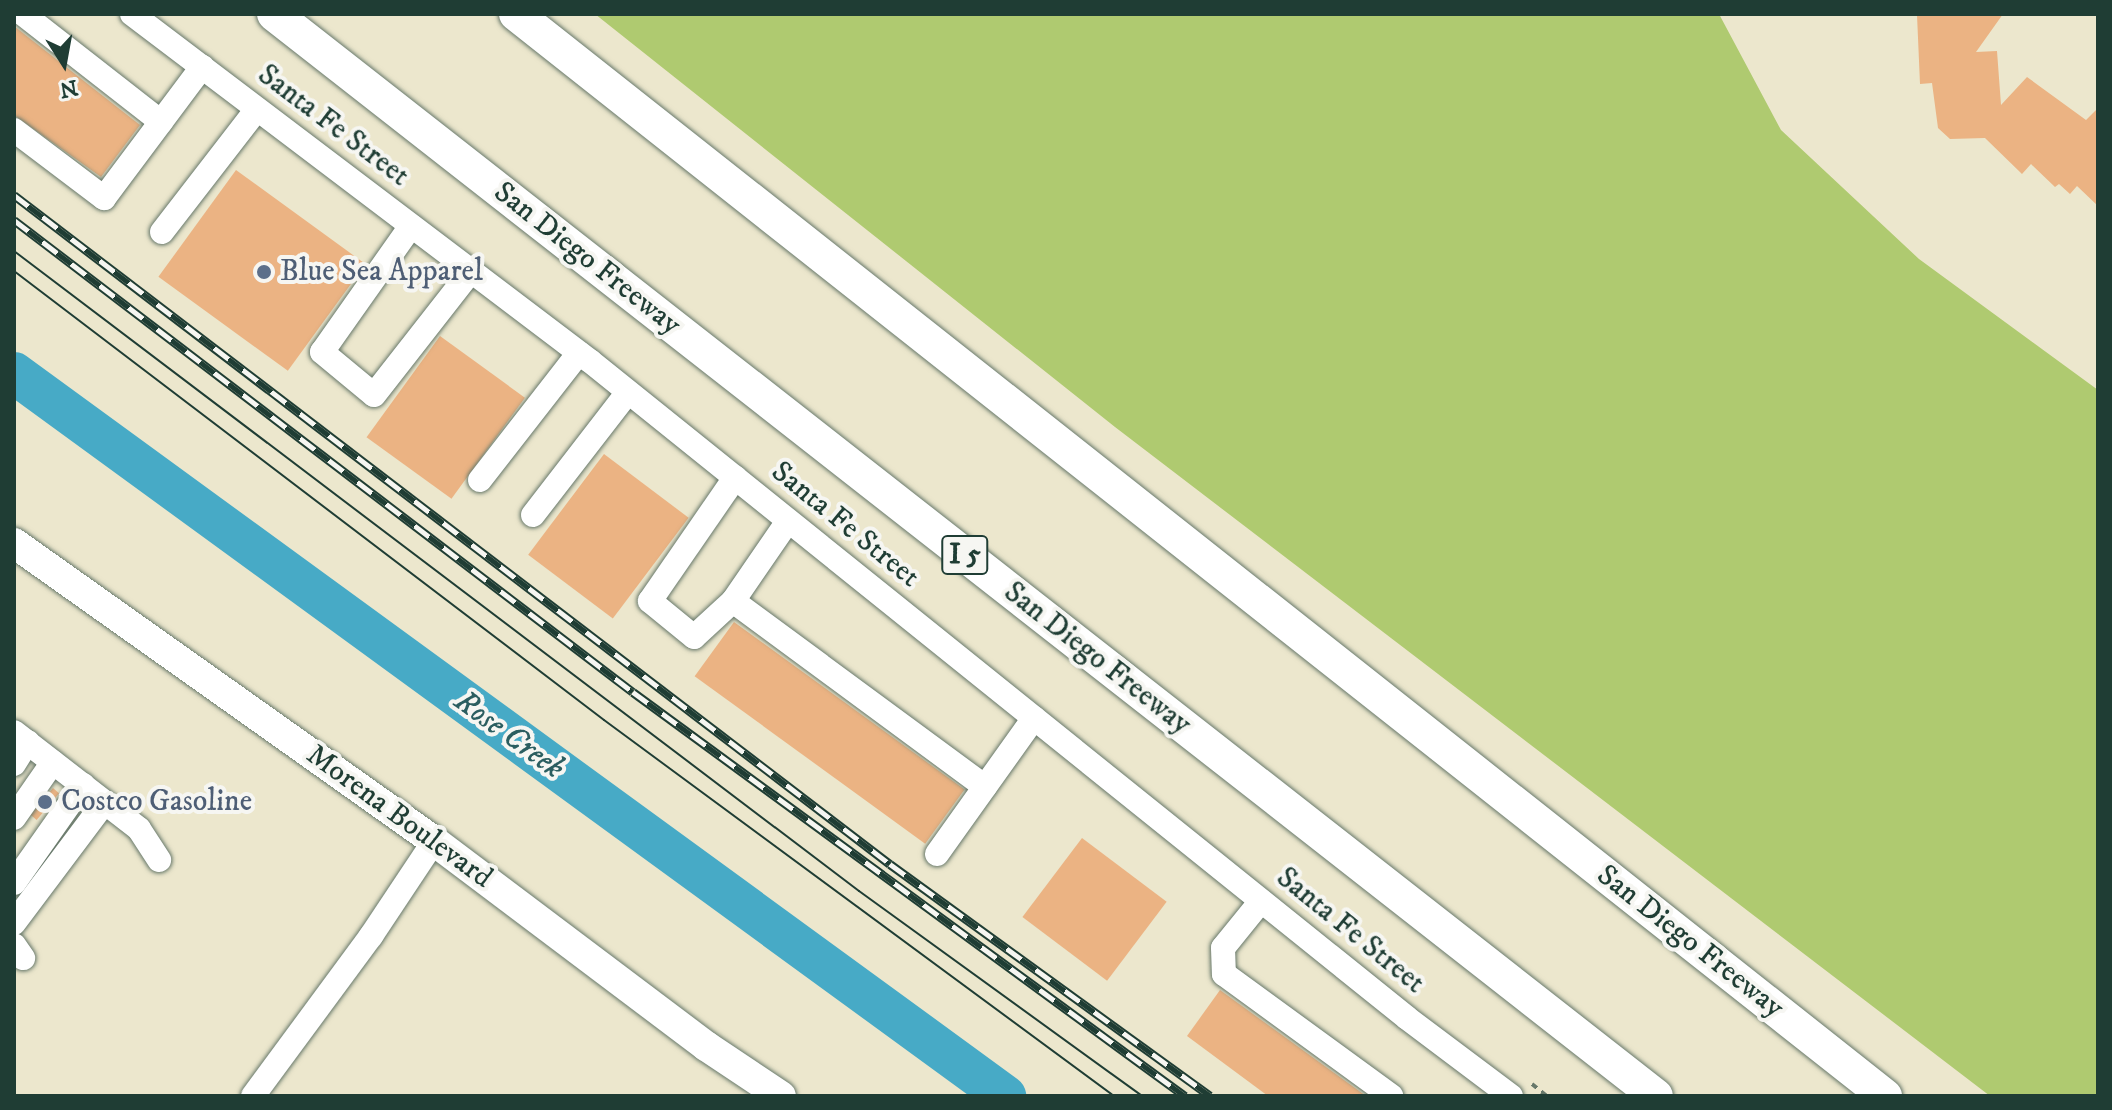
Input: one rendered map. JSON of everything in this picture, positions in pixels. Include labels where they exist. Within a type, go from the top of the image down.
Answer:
[{"type":"highway","name":"San Diego Freeway","points":[[274,14],[1656,1096]]},
{"type":"highway","name":"San Diego Freeway","points":[[516,14],[1885,1096]]},
{"type":"main road","name":"Morena Boulevard","points":[[14,543],[434,841],[706,1046],[781,1096]]},
{"type":"street","points":[[23,14],[161,122]]},
{"type":"street","name":"Santa Fe Street","points":[[132,14],[579,353],[1261,901],[1511,1096]]},
{"type":"street","points":[[14,130],[104,198],[202,67]]},
{"type":"street","points":[[162,232],[257,109]]},
{"type":"street","points":[[411,226],[322,352],[374,395],[471,271]]},
{"type":"street","points":[[480,480],[579,353]]},
{"type":"street","points":[[533,515],[628,392]]},
{"type":"street","points":[[735,478],[650,601],[694,637],[733,601],[788,521]]},
{"type":"street","points":[[733,601],[985,787]]},
{"type":"street","points":[[937,854],[1034,718]]},
{"type":"street","points":[[14,764],[28,742]]},
{"type":"street","points":[[28,742],[139,829],[159,860]]},
{"type":"street","points":[[14,795],[28,742]]},
{"type":"street","points":[[14,818],[28,742]]},
{"type":"street","points":[[14,861],[78,781]]},
{"type":"street","points":[[14,883],[78,781]]},
{"type":"street","points":[[14,923],[105,802]]},
{"type":"street","points":[[253,1096],[371,936],[434,841]]},
{"type":"street","points":[[1261,901],[1223,948],[1224,974],[1391,1096]]},
{"type":"green space","points":[[595,14],[1719,14],[1781,130],[1919,259],[2098,390],[2098,1096],[1990,1096],[1115,427]]},
{"type":"building","points":[[2003,14],[1976,52],[1997,51],[2001,105],[2027,77],[2086,120],[2098,108],[2098,206],[2077,186],[2070,194],[2059,184],[2055,187],[2031,164],[2022,174],[1985,138],[1950,139],[1938,128],[1932,83],[1920,84],[1917,15]]},
{"type":"building","points":[[14,26],[140,125],[101,177],[14,115]]},
{"type":"building","name":"Blue Sea Apparel","points":[[236,170],[365,264],[288,371],[158,277]]},
{"type":"building","points":[[440,336],[525,398],[451,499],[367,437]]},
{"type":"building","points":[[604,454],[689,518],[613,618],[528,555]]},
{"type":"building","points":[[734,622],[965,790],[925,844],[695,676]]},
{"type":"building","points":[[53,788],[59,793],[37,820],[31,815]]},
{"type":"building","points":[[1082,838],[1167,902],[1107,981],[1022,917]]},
{"type":"building","points":[[1220,990],[1366,1096],[1268,1096],[1187,1036]]},
{"type":"waterway","name":"Rose Creek","points":[[14,373],[1005,1096]]},
{"type":"tram line","points":[[14,251],[859,891],[1142,1096]]},
{"type":"tram line","points":[[14,271],[604,720],[1114,1096]]},
{"type":"railway","points":[[14,195],[890,864],[1210,1096]]},
{"type":"railway","points":[[14,220],[633,692],[1185,1096]]},
{"type":"place","name":"Blue Sea Apparel","points":[[264,272]]},
{"type":"place","name":"Costco Gasoline","points":[[45,802]]}]
